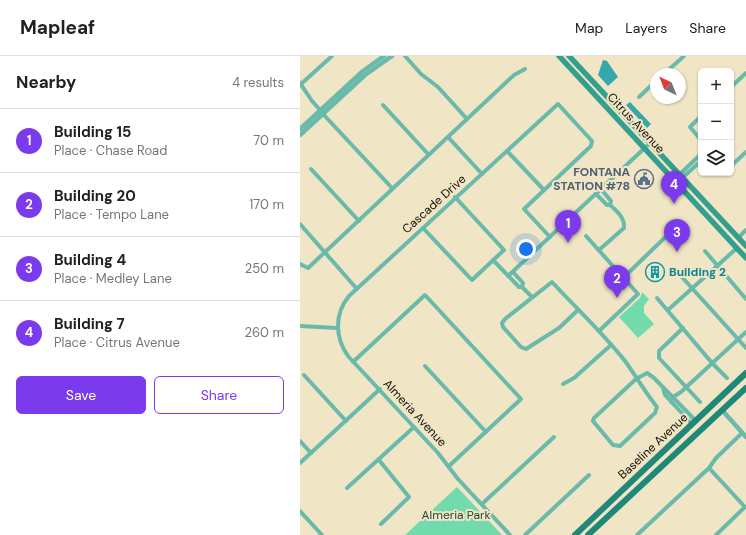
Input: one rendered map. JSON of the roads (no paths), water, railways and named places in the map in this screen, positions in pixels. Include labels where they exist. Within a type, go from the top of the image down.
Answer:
[{"type":"main road","name":"Citrus Avenue","points":[[559,56],[746,258]]},
{"type":"main road","name":"Citrus Avenue","points":[[569,56],[746,246]]},
{"type":"main road","name":"Baseline Avenue","points":[[575,535],[746,373]]},
{"type":"main road","name":"Baseline Avenue","points":[[588,535],[746,388]]},
{"type":"street","points":[[332,56],[300,83],[322,112],[392,188]]},
{"type":"street","points":[[300,135],[363,71],[384,56]]},
{"type":"street","points":[[300,129],[365,75],[392,56]]},
{"type":"street","points":[[405,56],[421,74],[438,88],[467,119]]},
{"type":"street","points":[[670,68],[681,57]]},
{"type":"street","points":[[300,264],[308,268],[514,75],[525,69]]},
{"type":"street","points":[[734,84],[746,73]]},
{"type":"street","points":[[639,97],[650,87]]},
{"type":"street","name":"Cascade Drive","points":[[337,328],[343,305],[357,289],[558,104],[592,141],[591,146],[544,190]]},
{"type":"street","points":[[383,105],[428,154]]},
{"type":"street","points":[[698,119],[690,127],[698,136]]},
{"type":"street","points":[[448,136],[482,174]]},
{"type":"street","points":[[508,276],[650,143]]},
{"type":"street","points":[[507,151],[544,190],[524,209],[550,237]]},
{"type":"street","points":[[734,163],[746,152]]},
{"type":"street","points":[[681,176],[698,157]]},
{"type":"street","points":[[681,176],[698,163]]},
{"type":"street","points":[[311,169],[359,221]]},
{"type":"street","points":[[600,189],[611,201],[611,206]]},
{"type":"street","points":[[596,194],[607,205],[611,206],[625,222],[624,228],[599,250]]},
{"type":"street","points":[[423,228],[472,280],[504,250],[455,198]]},
{"type":"street","points":[[624,277],[660,244],[680,223]]},
{"type":"street","points":[[300,224],[326,251],[336,266],[357,289]]},
{"type":"street","points":[[738,238],[746,230]]},
{"type":"street","points":[[586,236],[638,294],[599,331]]},
{"type":"street","points":[[668,310],[737,248]]},
{"type":"street","points":[[705,251],[746,299]]},
{"type":"street","points":[[493,260],[519,287],[522,286]]},
{"type":"street","points":[[513,272],[523,283],[522,286],[532,297]]},
{"type":"street","points":[[681,276],[746,348]]},
{"type":"street","points":[[578,310],[558,328],[526,349],[521,347],[503,327],[502,323],[514,310],[552,282],[599,331],[626,362],[636,379],[657,407],[655,413],[620,446],[613,445],[593,421],[636,379],[642,374],[647,374],[663,388],[665,395],[674,399],[694,422]]},
{"type":"street","points":[[353,362],[425,295],[521,399],[448,466]]},
{"type":"street","points":[[657,298],[712,363],[727,378]]},
{"type":"street","points":[[300,326],[312,328],[337,328]]},
{"type":"street","name":"Almeria Avenue","points":[[337,328],[343,348],[353,362],[414,426],[510,535]]},
{"type":"street","points":[[683,328],[660,351],[659,358],[700,402]]},
{"type":"street","points":[[674,399],[681,395],[681,392],[686,387],[746,332]]},
{"type":"street","points":[[563,384],[574,378],[611,345]]},
{"type":"street","points":[[425,366],[486,432]]},
{"type":"street","points":[[304,375],[346,421]]},
{"type":"street","points":[[300,463],[380,389]]},
{"type":"street","points":[[637,535],[709,468],[716,458],[744,435],[722,410]]},
{"type":"street","points":[[347,488],[414,426]]},
{"type":"street","points":[[482,504],[554,437]]},
{"type":"street","points":[[300,441],[311,453]]},
{"type":"street","points":[[379,460],[409,497],[381,524]]},
{"type":"street","points":[[709,468],[745,507],[716,535]]},
{"type":"street","points":[[525,535],[589,475]]},
{"type":"street","points":[[300,511],[322,535]]},
{"type":"water","points":[[603,60],[607,61],[618,77],[608,86],[598,75]]},
{"type":"water","points":[[630,102],[651,124],[647,128],[626,105]]},
{"type":"place","name":"FONTANA STATION #78","points":[[644,179]]},
{"type":"place","name":"Building 7","points":[[674,204]]},
{"type":"place","name":"Building 15","points":[[568,243]]},
{"type":"place","name":"Building 4","points":[[677,252]]},
{"type":"place","name":"Building 2","points":[[655,272]]},
{"type":"place","name":"Building 20","points":[[617,298]]},
{"type":"park label","name":"Almeria Park","points":[[456,515]]}]
